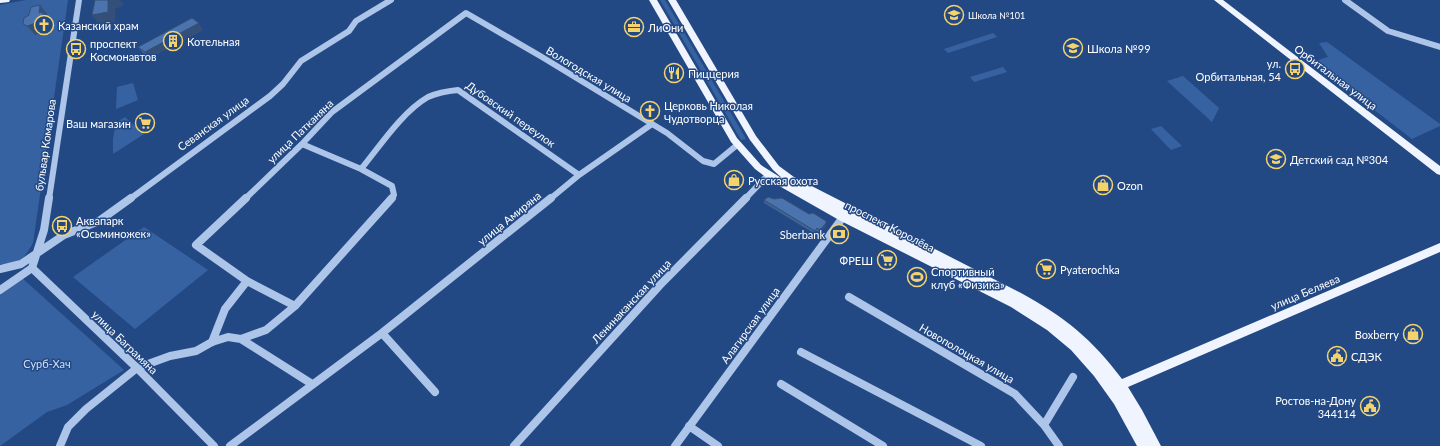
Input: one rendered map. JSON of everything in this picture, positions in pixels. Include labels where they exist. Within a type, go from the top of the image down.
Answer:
[{"type":"main road","points":[[0,1],[6,0]]},
{"type":"main road","name":"проспект Королёва","points":[[653,0],[737,145],[768,175],[843,216],[1003,298],[1040,319],[1062,335],[1078,350],[1138,411],[1155,446]]},
{"type":"main road","name":"проспект Королёва","points":[[672,0],[753,138],[776,168],[791,180],[1011,292],[1068,329],[1087,346],[1105,366],[1143,446]]},
{"type":"main road","name":"Орбитальная улица","points":[[1218,0],[1440,171]]},
{"type":"main road","points":[[737,145],[747,143],[753,138]]},
{"type":"main road","name":"улица Беляева","points":[[1115,386],[1180,360],[1440,247]]},
{"type":"street","name":"бульвар Комарова","points":[[38,251],[44,230],[78,0]]},
{"type":"street","name":"Севанская улица","points":[[38,251],[64,235],[99,221],[270,96],[283,84],[301,61],[349,31],[356,21],[391,0]]},
{"type":"street","points":[[1345,0],[1388,31],[1440,47]]},
{"type":"street","name":"Вологодская улица","points":[[466,13],[627,108],[676,139],[694,156],[710,165],[714,164],[737,145]]},
{"type":"street","name":"улица Патканяна","points":[[247,281],[196,245],[302,144],[332,112],[466,13]]},
{"type":"street","name":"Дубовский переулок","points":[[361,169],[413,109],[428,98],[447,90],[458,90],[579,175]]},
{"type":"street","name":"улица Амиряна","points":[[230,446],[382,333],[579,175],[652,124]]},
{"type":"street","points":[[241,339],[266,330],[295,306],[394,195],[392,186],[361,169],[302,144]]},
{"type":"street","name":"Ленинаканская улица","points":[[514,446],[660,285],[768,175]]},
{"type":"street","name":"Алагирская улица","points":[[675,446],[843,216]]},
{"type":"street","points":[[0,290],[32,268],[38,251]]},
{"type":"street","points":[[0,268],[21,264],[38,251]]},
{"type":"street","name":"улица Баграмяна","points":[[32,268],[137,368],[214,446]]},
{"type":"street","points":[[212,342],[218,320],[230,299],[247,281],[295,306]]},
{"type":"street","name":"Новополоцкая улица","points":[[849,297],[1015,394],[1044,425],[1059,446]]},
{"type":"street","points":[[382,333],[435,392]]},
{"type":"street","points":[[60,446],[68,427],[86,409],[137,368],[170,356],[196,352],[212,342],[228,337],[241,339],[312,384]]},
{"type":"street","points":[[801,352],[981,446]]},
{"type":"street","points":[[1044,425],[1073,378]]},
{"type":"street","points":[[781,384],[883,446]]},
{"type":"street","points":[[689,426],[718,446]]},
{"type":"green space","points":[[26,0],[68,0],[33,243],[24,257],[20,260],[7,264],[0,264],[0,5]]},
{"type":"green space","points":[[660,0],[665,0],[746,139],[741,140]]},
{"type":"green space","points":[[993,33],[997,37],[948,53],[944,49]]},
{"type":"green space","points":[[1327,42],[1440,124],[1440,126],[1412,139],[1312,62],[1328,57],[1319,43]]},
{"type":"green space","points":[[1003,67],[1007,72],[974,82],[970,77]]},
{"type":"green space","points":[[1183,76],[1219,108],[1212,122],[1167,81]]},
{"type":"green space","points":[[133,83],[138,100],[116,109],[117,87]]},
{"type":"green space","points":[[125,117],[144,134],[113,154],[113,139],[116,123]]},
{"type":"green space","points":[[1161,126],[1182,146],[1171,150],[1151,129]]},
{"type":"green space","points":[[144,227],[208,270],[135,329],[73,277]]},
{"type":"green space","name":"Сурб-Хач","points":[[22,278],[124,370],[67,405],[47,412],[0,446],[0,294]]},
{"type":"building","points":[[95,0],[108,0],[108,12],[92,15]]},
{"type":"building","points":[[40,5],[39,13],[43,12],[42,21],[27,26],[23,24],[24,18],[29,15],[31,7]]},
{"type":"building","points":[[192,18],[199,23],[145,52],[138,47]]},
{"type":"building","points":[[647,101],[659,110],[653,114],[641,106]]},
{"type":"building","points":[[768,197],[774,199],[782,198],[809,214],[813,213],[826,221],[826,223],[820,230],[817,228],[815,231],[764,200]]},
{"type":"place","name":"Школа №101","points":[[954,15]]},
{"type":"place","name":"Казанский храм","points":[[44,25]]},
{"type":"place","name":"ЛиОни","points":[[634,27]]},
{"type":"place","name":"Котельная","points":[[173,41]]},
{"type":"place","name":"Школа №99","points":[[1073,48]]},
{"type":"place","name":"проспект Космонавтов","points":[[76,49]]},
{"type":"place","name":"ул. Орбитальная, 54","points":[[1295,69]]},
{"type":"place","name":"Пиццерия","points":[[674,73]]},
{"type":"place","name":"Церковь Николая Чудотворца","points":[[650,111]]},
{"type":"place","name":"Ваш магазин","points":[[145,123]]},
{"type":"place","name":"Детский сад №304","points":[[1276,159]]},
{"type":"place","name":"Русская охота","points":[[734,180]]},
{"type":"place","name":"Ozon","points":[[1103,185]]},
{"type":"place","name":"Аквапарк «Осьминожек»","points":[[62,226]]},
{"type":"place","name":"Sberbank","points":[[839,234]]},
{"type":"place","name":"ФРЕШ","points":[[887,260]]},
{"type":"place","name":"Pyaterochka","points":[[1046,269]]},
{"type":"place","name":"Спортивный клуб «Физика»","points":[[917,277]]},
{"type":"place","name":"Boxberry","points":[[1413,334]]},
{"type":"place","name":"СДЭК","points":[[1337,356]]},
{"type":"place","name":"Ростов-на-Дону 344114","points":[[1370,406]]}]
